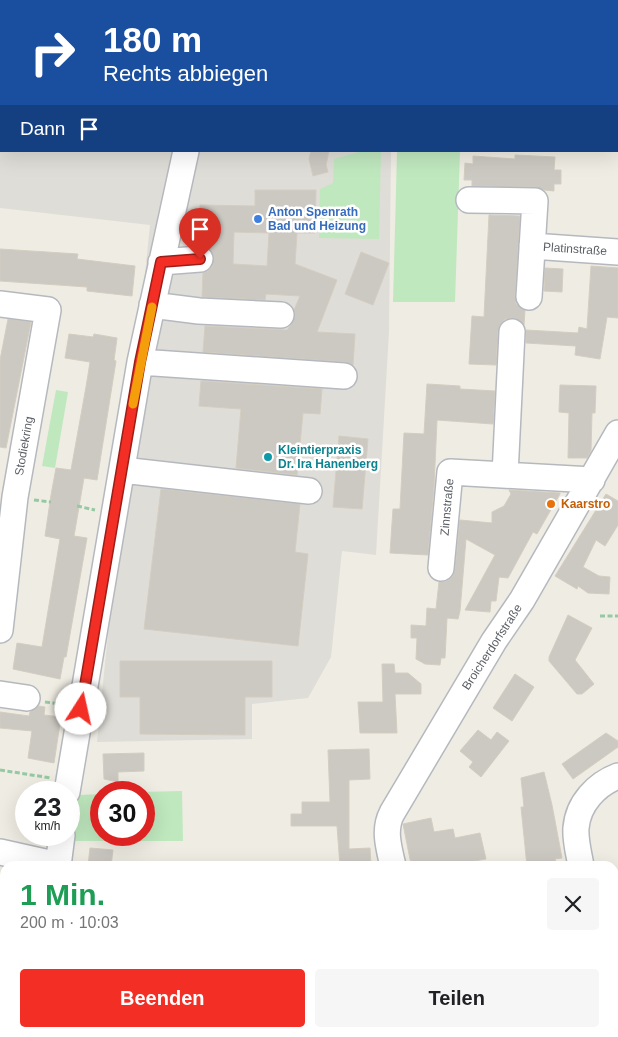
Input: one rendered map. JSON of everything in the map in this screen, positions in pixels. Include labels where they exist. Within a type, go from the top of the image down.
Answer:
[{"type":"street","points":[[69,781],[140,362],[186,152]]},
{"type":"street","name":"Platinstraße","points":[[469,200],[535,202],[529,297]]},
{"type":"street","name":"Platinstraße","points":[[532,246],[618,252]]},
{"type":"street","points":[[161,262],[200,259]]},
{"type":"street","name":"Stodiekring","points":[[0,304],[48,310],[15,497],[0,630]]},
{"type":"street","points":[[152,305],[200,311],[281,315]]},
{"type":"street","points":[[489,476],[512,332]]},
{"type":"street","points":[[140,362],[344,376]]},
{"type":"street","name":"Broicherdorfstraße","points":[[392,861],[387,834],[388,820],[494,641],[522,600],[618,434]]},
{"type":"street","points":[[122,470],[309,491]]},
{"type":"street","name":"Zinnstraße","points":[[441,568],[450,472],[489,476],[592,480]]},
{"type":"street","points":[[0,694],[28,698]]},
{"type":"street","points":[[580,861],[576,829],[580,811],[593,791],[618,776]]},
{"type":"street","points":[[59,861],[61,846]]},
{"type":"street","points":[[0,852],[37,861]]},
{"type":"path","points":[[600,616],[618,616]]},
{"type":"path","points":[[28,698],[81,709]]},
{"type":"path","points":[[0,770],[44,781]]},
{"type":"shaded area","points":[[0,152],[391,152],[389,332],[376,555],[342,551],[331,657],[308,698],[252,704],[252,739],[97,742],[150,225],[0,208]]},
{"type":"green space","points":[[358,152],[381,152],[379,239],[319,238],[320,189],[333,183],[334,159]]},
{"type":"green space","points":[[397,152],[460,152],[455,302],[393,302]]},
{"type":"green space","points":[[56,390],[68,392],[55,468],[42,466]]},
{"type":"green space","points":[[182,791],[183,841],[155,841],[155,792]]},
{"type":"green space","points":[[90,794],[90,841],[80,841],[80,795]]},
{"type":"building","points":[[311,152],[329,152],[326,165],[328,172],[313,176],[309,159]]},
{"type":"building","points":[[515,155],[555,157],[554,170],[561,170],[561,184],[554,184],[554,191],[535,187],[472,186],[472,180],[464,180],[465,163],[473,164],[473,156],[515,159]]},
{"type":"building","points":[[255,190],[316,190],[315,233],[297,233],[295,264],[337,280],[317,332],[355,334],[353,365],[345,362],[203,352],[205,326],[287,330],[293,322],[294,310],[300,296],[266,294],[265,300],[202,297],[203,273],[213,266],[214,258],[212,251],[204,246],[205,240],[199,240],[200,205],[255,206]],"holes":[[[234,232],[269,233],[267,266],[233,264]]]},
{"type":"building","points":[[489,215],[520,216],[515,296],[516,304],[525,310],[524,325],[519,320],[512,318],[505,319],[500,325],[496,365],[469,364],[472,316],[484,317]]},
{"type":"building","points":[[0,249],[78,254],[77,259],[135,266],[132,296],[87,291],[87,287],[0,281]]},
{"type":"building","points":[[361,252],[389,263],[373,305],[345,294]]},
{"type":"building","points":[[591,266],[618,268],[618,318],[607,317],[600,359],[575,355],[576,346],[526,343],[526,330],[578,333],[579,327],[587,329]]},
{"type":"building","points":[[545,268],[563,269],[562,292],[544,291]]},
{"type":"building","points":[[8,319],[31,322],[6,448],[0,447],[0,360]]},
{"type":"building","points":[[69,334],[93,337],[94,334],[117,338],[114,360],[116,361],[97,480],[84,478],[74,536],[87,538],[66,657],[64,657],[60,679],[13,669],[17,643],[42,647],[60,539],[45,536],[51,495],[56,468],[71,470],[86,387],[90,362],[65,358]]},
{"type":"building","points":[[201,381],[322,389],[320,414],[303,413],[297,475],[236,468],[241,409],[199,406]]},
{"type":"building","points":[[427,384],[460,386],[460,389],[495,391],[493,424],[437,420],[428,555],[390,553],[393,509],[400,509],[404,433],[424,434]]},
{"type":"building","points":[[560,385],[596,386],[595,413],[592,413],[591,451],[587,458],[568,458],[569,413],[559,412]]},
{"type":"building","points":[[339,436],[368,439],[362,509],[333,507]]},
{"type":"building","points":[[161,489],[300,504],[295,552],[308,554],[298,646],[144,629]]},
{"type":"building","points":[[509,490],[560,494],[537,534],[533,532],[508,578],[499,577],[496,601],[491,601],[490,612],[465,610],[495,555],[466,539],[458,619],[447,618],[445,658],[441,658],[440,665],[425,664],[416,659],[417,638],[411,638],[411,625],[426,626],[427,608],[436,609],[439,582],[447,581],[453,576],[460,520],[492,523],[492,512],[504,506],[511,494]]},
{"type":"building","points":[[606,494],[618,501],[618,525],[605,546],[596,540],[583,567],[599,576],[610,577],[609,594],[588,593],[578,586],[577,589],[555,576]]},
{"type":"building","points":[[568,615],[592,628],[575,660],[594,684],[582,694],[577,694],[549,661],[549,657]]},
{"type":"building","points":[[120,661],[272,661],[272,697],[245,697],[245,735],[140,734],[140,697],[120,697]]},
{"type":"building","points":[[382,664],[394,664],[395,673],[408,673],[421,684],[421,694],[395,694],[397,733],[360,733],[358,702],[383,702]]},
{"type":"building","points":[[515,674],[534,687],[512,721],[493,708]]},
{"type":"building","points":[[39,706],[45,707],[44,715],[61,717],[54,763],[28,758],[32,731],[0,728],[0,712],[29,716],[30,712]]},
{"type":"building","points":[[478,730],[491,740],[497,732],[509,741],[481,777],[469,767],[473,762],[460,751]]},
{"type":"building","points":[[606,733],[618,741],[618,747],[573,779],[562,764]]},
{"type":"building","points":[[369,749],[370,779],[349,780],[349,849],[370,848],[371,861],[340,861],[337,826],[291,826],[291,814],[302,814],[302,802],[330,802],[328,750]]},
{"type":"building","points":[[144,753],[144,771],[118,772],[118,781],[104,779],[103,754]]},
{"type":"building","points":[[544,772],[562,858],[555,859],[556,861],[526,861],[521,807],[524,807],[521,778]]},
{"type":"building","points":[[431,818],[434,832],[453,829],[455,838],[480,833],[486,859],[474,861],[410,861],[403,824]]},
{"type":"building","points":[[90,848],[113,850],[112,861],[89,861]]},
{"type":"slow traffic","points":[[133,404],[152,307]]},
{"type":"place","name":"Anton Spenrath Bad und Heizung","points":[[258,219]]},
{"type":"place","name":"Kleintierpraxis Dr. Ira Hanenberg","points":[[268,457]]},
{"type":"place","name":"Kaarstro","points":[[551,504]]},
{"type":"route","points":[[81,709],[140,362],[161,262],[200,259]]}]
